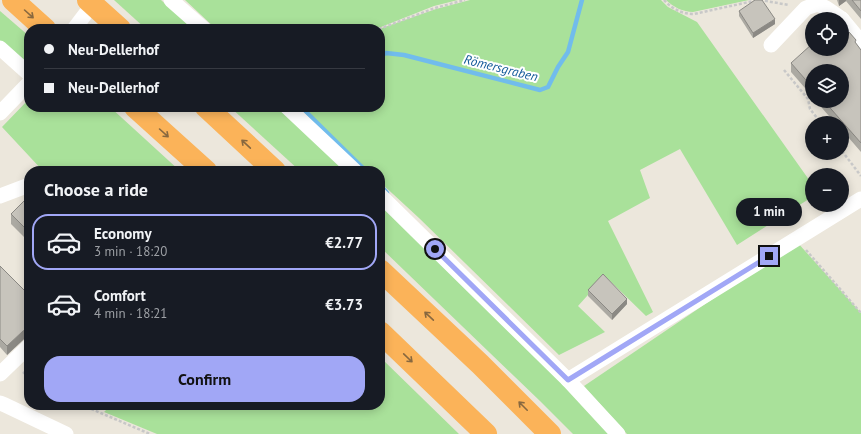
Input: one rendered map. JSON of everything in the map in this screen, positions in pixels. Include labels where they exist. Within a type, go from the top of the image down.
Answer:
[{"type":"highway","points":[[13,0],[39,24]]},
{"type":"highway","points":[[88,0],[100,7],[115,24]]},
{"type":"highway","points":[[141,112],[200,166]]},
{"type":"highway","points":[[211,112],[270,166]]},
{"type":"highway","points":[[385,275],[480,364],[550,434]]},
{"type":"highway","points":[[385,337],[486,434]]},
{"type":"street","points":[[171,0],[198,24]]},
{"type":"street","points":[[771,45],[806,8],[818,4],[832,12]]},
{"type":"street","points":[[80,24],[100,7]]},
{"type":"street","points":[[849,27],[861,42]]},
{"type":"street","points":[[0,48],[24,70]]},
{"type":"street","points":[[0,113],[24,88]]},
{"type":"street","points":[[292,112],[350,166]]},
{"type":"street","points":[[0,196],[24,187]]},
{"type":"street","points":[[568,380],[861,199]]},
{"type":"street","points":[[385,200],[568,380],[618,434]]},
{"type":"street","points":[[0,374],[24,351]]},
{"type":"street","points":[[0,403],[66,434]]},
{"type":"path","points":[[385,27],[435,8],[465,0]]},
{"type":"path","points":[[664,0],[680,12],[688,14],[759,0],[806,8]]},
{"type":"path","points":[[784,70],[808,99],[810,109],[816,116]]},
{"type":"path","points":[[849,160],[861,176]]},
{"type":"path","points":[[796,239],[861,313]]},
{"type":"path","points":[[94,410],[150,434]]},
{"type":"green space","points":[[114,0],[161,0],[187,24],[140,24]]},
{"type":"green space","points":[[185,0],[458,0],[434,6],[385,25],[385,24],[211,24]]},
{"type":"green space","points":[[470,0],[661,0],[668,7],[697,22],[805,174],[805,201],[737,245],[680,149],[640,170],[650,198],[608,221],[653,312],[646,316],[605,276],[578,306],[605,332],[559,355],[385,187],[385,166],[363,166],[305,112],[385,112],[385,27],[436,9]]},
{"type":"green space","points":[[666,0],[749,0],[693,12],[678,9]]},
{"type":"green space","points":[[0,11],[24,32],[24,63],[0,41]]},
{"type":"green space","points":[[24,104],[24,112],[115,112],[175,166],[38,166],[2,127]]},
{"type":"green space","points":[[235,112],[283,112],[342,166],[295,166]]},
{"type":"green space","points":[[385,208],[563,383],[609,434],[573,434],[385,252]]},
{"type":"green space","points":[[797,242],[861,313],[861,434],[627,434],[584,386]]},
{"type":"green space","points":[[385,362],[459,434],[157,434],[104,412],[106,410],[385,410]]},
{"type":"building","points":[[755,0],[762,0],[775,19],[753,33],[739,11]]},
{"type":"building","points":[[852,0],[861,0],[861,11]]},
{"type":"building","points":[[849,32],[856,40],[855,42],[861,50],[861,143],[849,129],[849,116],[837,116],[830,108],[849,108],[849,64],[805,64],[805,79],[791,63],[805,50],[805,56],[849,56]]},
{"type":"building","points":[[24,201],[24,227],[11,214]]},
{"type":"building","points":[[0,266],[24,290],[24,330],[7,346],[0,339]]},
{"type":"building","points":[[603,274],[627,299],[612,314],[588,290]]},
{"type":"waterway","name":"Römersgraben","points":[[385,54],[404,55],[540,90],[548,87],[558,67],[568,52],[582,0]]},
{"type":"waterway","name":"Römersgraben","points":[[306,112],[361,166]]},
{"type":"route","points":[[435,249],[568,380],[769,256]]}]
